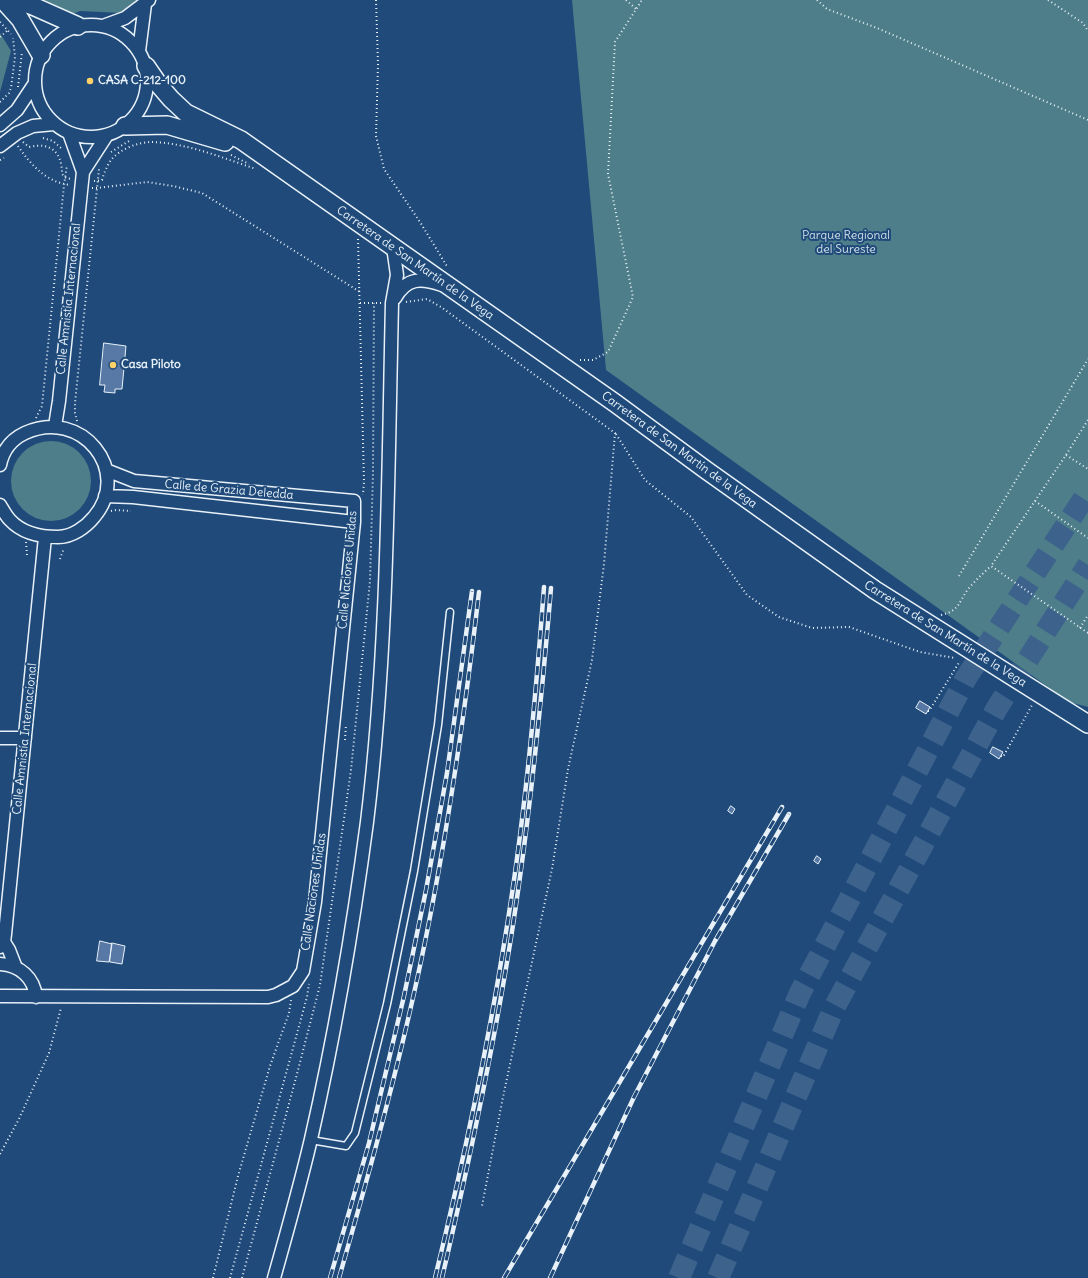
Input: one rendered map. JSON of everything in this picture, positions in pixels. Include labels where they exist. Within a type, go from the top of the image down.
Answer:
[{"type":"street","points":[[3,0],[20,19],[41,55]]},
{"type":"street","points":[[16,0],[78,26]]},
{"type":"street","points":[[103,26],[125,18],[147,2]]},
{"type":"street","points":[[143,58],[130,40],[117,31],[103,26],[78,26],[63,32],[50,42],[41,55],[36,68],[35,83],[37,98],[44,112],[54,124],[69,133],[86,137],[107,136],[130,132],[145,99],[148,82],[143,58],[147,2]]},
{"type":"street","name":"Carretera de San Martín de la Vega","points":[[143,58],[159,85],[186,113],[241,140],[615,403],[712,475],[875,590],[922,621],[1088,724]]},
{"type":"street","points":[[0,125],[17,110],[35,83]]},
{"type":"street","points":[[3,151],[17,133],[33,126],[54,124]]},
{"type":"street","name":"Carretera de San Martín de la Vega","points":[[130,132],[167,125],[219,140],[277,166]]},
{"type":"street","name":"Calle Amnistía Internacional","points":[[55,426],[59,401],[82,179],[69,133]]},
{"type":"street","name":"Calle Amnistía Internacional","points":[[82,179],[107,136]]},
{"type":"street","points":[[274,1278],[311,1140],[348,950],[368,813],[383,634],[397,303],[397,275],[393,247]]},
{"type":"street","points":[[397,303],[403,287],[413,281],[430,281],[451,288]]},
{"type":"street","points":[[0,461],[5,450],[18,436],[36,428],[55,426],[73,430],[88,440],[100,454],[106,470],[107,483],[105,496],[99,511],[89,523],[76,532],[60,537],[45,537],[26,532],[11,521],[0,505]]},
{"type":"street","name":"Calle de Grazia Deledda","points":[[106,470],[134,482],[354,501]]},
{"type":"street","name":"Calle de Grazia Deledda","points":[[105,496],[133,497],[354,522]]},
{"type":"street","name":"Calle Naciones Unidas","points":[[293,986],[303,971],[315,902],[354,522],[354,501]]},
{"type":"street","name":"Calle Amnistía Internacional","points":[[16,968],[10,950],[2,945],[45,537]]},
{"type":"street","points":[[0,738],[25,738]]},
{"type":"street","points":[[0,964],[10,965],[30,978],[35,988],[36,997]]},
{"type":"street","points":[[0,996],[64,998],[268,997],[276,995],[293,986]]},
{"type":"lane","points":[[311,1140],[346,1146],[355,1133],[387,1004],[414,871],[438,725],[450,612]]},
{"type":"path","points":[[376,0],[378,64],[376,136],[384,169],[420,222],[450,271]]},
{"type":"path","points":[[626,0],[636,9]]},
{"type":"path","points":[[578,360],[593,360],[608,352],[633,297],[608,174],[615,42],[642,0]]},
{"type":"path","points":[[816,0],[827,9],[884,31],[1088,120]]},
{"type":"path","points":[[1048,0],[1083,23],[1088,31]]},
{"type":"path","points":[[0,22],[13,36],[15,47],[15,57],[9,93],[0,102]]},
{"type":"path","points":[[17,89],[22,49]]},
{"type":"path","points":[[110,154],[130,132]]},
{"type":"path","points":[[17,133],[29,147],[46,146],[55,151],[62,164],[62,174],[66,178],[98,181],[102,180],[111,160],[127,148],[151,142],[174,144],[190,148],[260,170],[230,154]]},
{"type":"path","points":[[38,138],[53,141],[62,149]]},
{"type":"path","points":[[28,141],[18,147],[27,160],[42,175],[64,185],[82,179],[97,188],[147,182],[202,193],[360,293]]},
{"type":"path","points":[[0,160],[3,151]]},
{"type":"path","points":[[33,422],[39,414],[42,406],[67,162]]},
{"type":"path","points":[[78,423],[75,413],[75,403],[97,188],[102,164]]},
{"type":"path","points":[[355,235],[358,240],[360,303]]},
{"type":"path","points":[[397,303],[427,299],[441,307],[615,433],[645,480],[691,517],[747,595],[778,617],[812,628],[849,627],[920,652],[961,659],[928,711]]},
{"type":"path","points":[[959,576],[1088,359]]},
{"type":"path","points":[[922,621],[950,613],[958,606],[968,589],[991,566],[1088,420]]},
{"type":"path","points":[[482,1206],[503,1097],[552,869],[568,769],[592,660],[604,564],[615,433]]},
{"type":"path","points":[[1066,455],[1088,469]]},
{"type":"path","points":[[1035,501],[1088,538]]},
{"type":"path","points":[[991,566],[1088,633]]},
{"type":"path","points":[[1080,628],[1088,615]]},
{"type":"path","points":[[1001,756],[1003,757],[1039,694]]},
{"type":"path","points":[[213,1278],[238,1176],[270,1066],[289,1014],[293,986]]},
{"type":"path","points":[[0,1154],[19,1119],[48,1053],[64,998]]},
{"type":"green space","points":[[36,0],[141,0],[122,13],[80,11],[66,17]]},
{"type":"green space","name":"Parque Regional del Sureste","points":[[572,0],[1088,0],[1088,707],[1069,702],[606,370]]},
{"type":"green space","points":[[0,33],[11,51],[0,92]]},
{"type":"green space","points":[[51,441],[66,444],[79,453],[88,466],[91,481],[88,496],[79,509],[66,518],[51,521],[36,518],[23,509],[14,496],[11,481],[14,466],[23,453],[36,444]]},
{"type":"building","name":"Casa Piloto","points":[[104,343],[126,346],[122,389],[115,389],[115,393],[104,392],[105,385],[100,385]]},
{"type":"building","points":[[920,701],[930,707],[926,714],[916,708]]},
{"type":"building","points":[[993,747],[1003,752],[999,759],[990,753]]},
{"type":"building","points":[[731,806],[735,809],[732,814],[728,811]]},
{"type":"building","points":[[817,856],[821,859],[818,864],[814,861]]},
{"type":"building","points":[[100,941],[112,944],[109,962],[97,961]]},
{"type":"building","points":[[112,943],[125,946],[122,964],[110,962]]},
{"type":"tunnel","points":[[679,1278],[800,993],[966,678],[1088,492]]},
{"type":"tunnel","points":[[718,1278],[834,1008],[997,708],[1088,565]]},
{"type":"railway","points":[[435,1278],[455,1195],[481,1070],[511,900],[528,766],[544,587]]},
{"type":"railway","points":[[442,1278],[479,1111],[517,900],[534,766],[551,588]]},
{"type":"railway","points":[[330,1278],[369,1143],[404,996],[426,890],[447,773],[472,591]]},
{"type":"railway","points":[[339,1278],[387,1106],[423,951],[443,849],[451,798],[479,592]]},
{"type":"railway","points":[[504,1278],[782,807]]},
{"type":"railway","points":[[550,1278],[634,1097],[715,941],[789,814]]},
{"type":"place","name":"CASA C-212-100","points":[[90,81]]},
{"type":"place","name":"Casa Piloto","points":[[113,365]]}]
